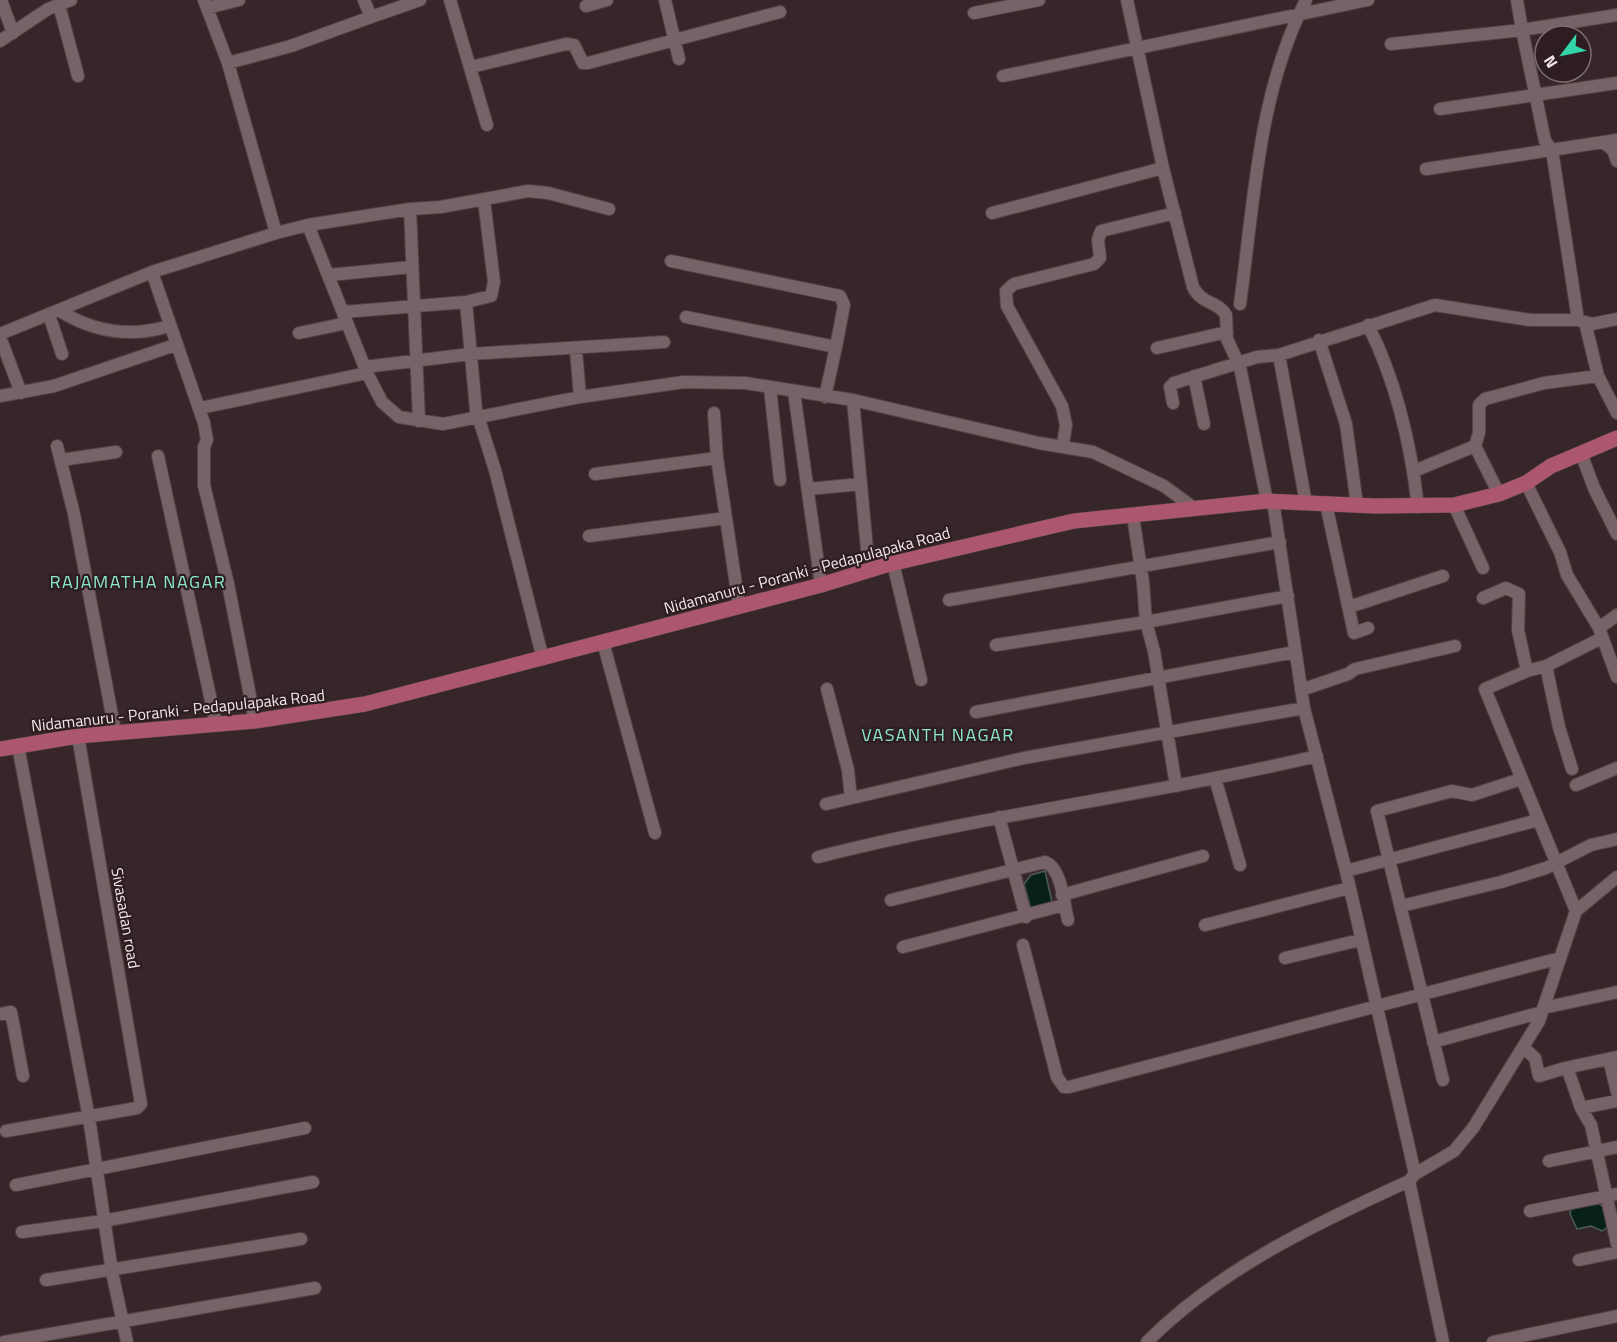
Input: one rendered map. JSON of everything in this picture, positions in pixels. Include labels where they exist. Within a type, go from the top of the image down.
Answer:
[{"type":"main road","name":"Nidamanuru - Poranki - Pedapulapaka Road","points":[[0,749],[114,731],[255,721],[365,704],[543,659],[893,564],[1074,522],[1270,501],[1418,507],[1454,505],[1499,494],[1526,483],[1551,466],[1617,438]]},
{"type":"street","points":[[1,0],[13,33]]},
{"type":"street","points":[[0,41],[48,9],[71,0]]},
{"type":"street","points":[[239,0],[205,4],[228,63],[276,233]]},
{"type":"street","points":[[364,0],[371,17]]},
{"type":"street","points":[[228,63],[291,46],[420,0]]},
{"type":"street","points":[[450,0],[487,125]]},
{"type":"street","points":[[586,6],[607,0]]},
{"type":"street","points":[[665,0],[679,59]]},
{"type":"street","points":[[974,13],[1039,0]]},
{"type":"street","points":[[1127,0],[1163,168],[1193,287],[1204,301],[1224,312],[1227,332],[1237,364],[1280,542],[1300,690],[1346,871],[1412,1177],[1443,1342]]},
{"type":"street","points":[[1240,304],[1270,99],[1306,0]]},
{"type":"street","points":[[1003,76],[1136,47],[1298,17],[1368,0]]},
{"type":"street","points":[[1516,0],[1545,141],[1552,150],[1582,321],[1598,376],[1617,413]]},
{"type":"street","points":[[59,5],[78,76]]},
{"type":"street","points":[[471,67],[566,44],[574,45],[583,63],[612,59],[674,38],[780,12]]},
{"type":"street","points":[[1390,45],[1522,30],[1617,15]]},
{"type":"street","points":[[1440,109],[1617,83]]},
{"type":"street","points":[[1426,168],[1617,140]]},
{"type":"street","points":[[1603,142],[1613,150],[1617,161]]},
{"type":"street","points":[[992,213],[1163,168]]},
{"type":"street","points":[[21,393],[0,335],[152,272],[276,233],[308,225],[484,200],[528,191],[548,193],[609,209]]},
{"type":"street","points":[[299,333],[345,317],[412,306],[466,302],[491,296],[494,282],[484,200]]},
{"type":"street","points":[[410,209],[412,306],[419,422]]},
{"type":"street","points":[[1063,445],[1066,425],[1062,406],[1007,306],[1006,291],[1014,284],[1094,264],[1100,258],[1098,240],[1101,231],[1175,213]]},
{"type":"street","points":[[308,225],[366,370],[382,402],[392,412],[419,422],[443,424],[478,419],[580,397],[684,382],[732,382],[853,400],[1040,443],[1063,445],[1093,452],[1164,486],[1194,508]]},
{"type":"street","points":[[671,261],[840,296],[844,305],[825,397]]},
{"type":"street","points":[[329,275],[411,267]]},
{"type":"street","points":[[152,272],[168,326],[200,408],[207,440],[204,447],[204,485],[228,584],[255,721]]},
{"type":"street","points":[[466,302],[478,419],[495,470],[543,659]]},
{"type":"street","points":[[1173,403],[1171,384],[1257,357],[1279,355],[1319,340],[1426,307],[1443,305],[1530,320],[1582,321],[1592,324],[1617,319]]},
{"type":"street","points":[[54,313],[107,331],[150,332],[168,326]]},
{"type":"street","points":[[54,313],[62,354]]},
{"type":"street","points":[[686,317],[836,347]]},
{"type":"street","points":[[1368,325],[1386,362],[1414,471],[1418,507]]},
{"type":"street","points":[[1157,348],[1227,332]]},
{"type":"street","points":[[1319,340],[1346,424],[1357,505]]},
{"type":"street","points":[[200,408],[366,370],[417,361],[470,354],[576,350],[664,342]]},
{"type":"street","points":[[0,396],[54,386],[175,345]]},
{"type":"street","points":[[576,350],[580,397]]},
{"type":"street","points":[[1279,355],[1306,503]]},
{"type":"street","points":[[1194,376],[1204,424]]},
{"type":"street","points":[[1499,494],[1476,447],[1479,433],[1477,410],[1485,399],[1544,383],[1598,376]]},
{"type":"street","points":[[770,388],[780,480]]},
{"type":"street","points":[[794,392],[821,585]]},
{"type":"street","points":[[853,400],[867,549]]},
{"type":"street","points":[[714,413],[717,458],[739,605]]},
{"type":"street","points":[[57,446],[114,731]]},
{"type":"street","points":[[1414,471],[1476,447]]},
{"type":"street","points":[[61,460],[117,452]]},
{"type":"street","points":[[1581,453],[1594,488],[1617,534]]},
{"type":"street","points":[[158,456],[216,724]]},
{"type":"street","points":[[595,474],[717,458]]},
{"type":"street","points":[[1526,483],[1560,552],[1567,575],[1613,649],[1617,677]]},
{"type":"street","points":[[808,489],[861,484]]},
{"type":"street","points":[[1326,504],[1354,633],[1368,628]]},
{"type":"street","points":[[1454,505],[1483,568]]},
{"type":"street","points":[[1132,516],[1146,622],[1176,786]]},
{"type":"street","points":[[589,536],[726,518]]},
{"type":"street","points":[[949,600],[1280,542]]},
{"type":"street","points":[[893,564],[921,680]]},
{"type":"street","points":[[1349,607],[1443,576]]},
{"type":"street","points":[[1483,598],[1506,588],[1519,594],[1518,630],[1527,671]]},
{"type":"street","points":[[996,645],[1146,622],[1288,596]]},
{"type":"street","points":[[1576,911],[1485,689],[1527,671],[1546,666],[1601,633],[1617,615]]},
{"type":"street","points":[[603,642],[655,833]]},
{"type":"street","points":[[1300,690],[1356,669],[1455,646]]},
{"type":"street","points":[[976,712],[1295,652]]},
{"type":"street","points":[[1546,666],[1559,727],[1572,769]]},
{"type":"street","points":[[827,689],[848,770],[851,798]]},
{"type":"street","points":[[826,804],[1024,758],[1304,708]]},
{"type":"street","name":"Sivasadan road","points":[[78,736],[141,1105],[89,1118]]},
{"type":"street","points":[[18,746],[89,1118],[112,1272],[127,1342]]},
{"type":"street","points":[[818,858],[999,817],[1176,786],[1317,756]]},
{"type":"street","points":[[1576,785],[1617,768]]},
{"type":"street","points":[[1215,778],[1240,865]]},
{"type":"street","points":[[1443,1080],[1377,811],[1452,791],[1472,795],[1521,779]]},
{"type":"street","points":[[999,817],[1026,916]]},
{"type":"street","points":[[1346,871],[1538,820]]},
{"type":"street","points":[[1401,906],[1501,882],[1555,863],[1591,845],[1617,840]]},
{"type":"street","points":[[903,947],[1026,916],[1063,900],[1203,856]]},
{"type":"street","points":[[891,900],[1045,862],[1050,864],[1057,874],[1068,920]]},
{"type":"street","points":[[1147,1342],[1191,1304],[1281,1244],[1412,1177],[1442,1159],[1462,1141],[1524,1048],[1543,1010],[1576,911],[1617,877]]},
{"type":"street","points":[[1205,925],[1300,903],[1349,888]]},
{"type":"street","points":[[1285,958],[1360,940]]},
{"type":"street","points":[[1023,945],[1057,1077],[1064,1087],[1376,1008],[1560,958]]},
{"type":"street","points":[[1433,1042],[1543,1010],[1617,992]]},
{"type":"street","points":[[0,1014],[11,1012],[23,1076]]},
{"type":"street","points":[[1524,1048],[1535,1058],[1539,1076],[1613,1058],[1617,1092]]},
{"type":"street","points":[[1565,1068],[1581,1108],[1591,1125],[1612,1195],[1617,1244]]},
{"type":"street","points":[[1581,1108],[1617,1101]]},
{"type":"street","points":[[6,1131],[89,1118]]},
{"type":"street","points":[[16,1185],[305,1128]]},
{"type":"street","points":[[1549,1161],[1617,1147]]},
{"type":"street","points":[[22,1233],[104,1221],[313,1182]]},
{"type":"street","points":[[1530,1211],[1612,1195]]},
{"type":"street","points":[[46,1280],[112,1272],[301,1239]]},
{"type":"street","points":[[1579,1260],[1617,1252]]},
{"type":"street","points":[[4,1342],[315,1288]]},
{"type":"street","points":[[1493,1342],[1617,1316]]},
{"type":"shaded area","points":[[1045,871],[1052,902],[1031,909],[1024,884],[1031,875]]},
{"type":"shaded area","points":[[1597,1202],[1604,1208],[1609,1226],[1602,1231],[1591,1226],[1577,1229],[1570,1214],[1571,1209]]},
{"type":"district","name":"RAJAMATHA NAGAR","points":[[138,582]]},
{"type":"district","name":"VASANTH NAGAR","points":[[938,735]]}]
